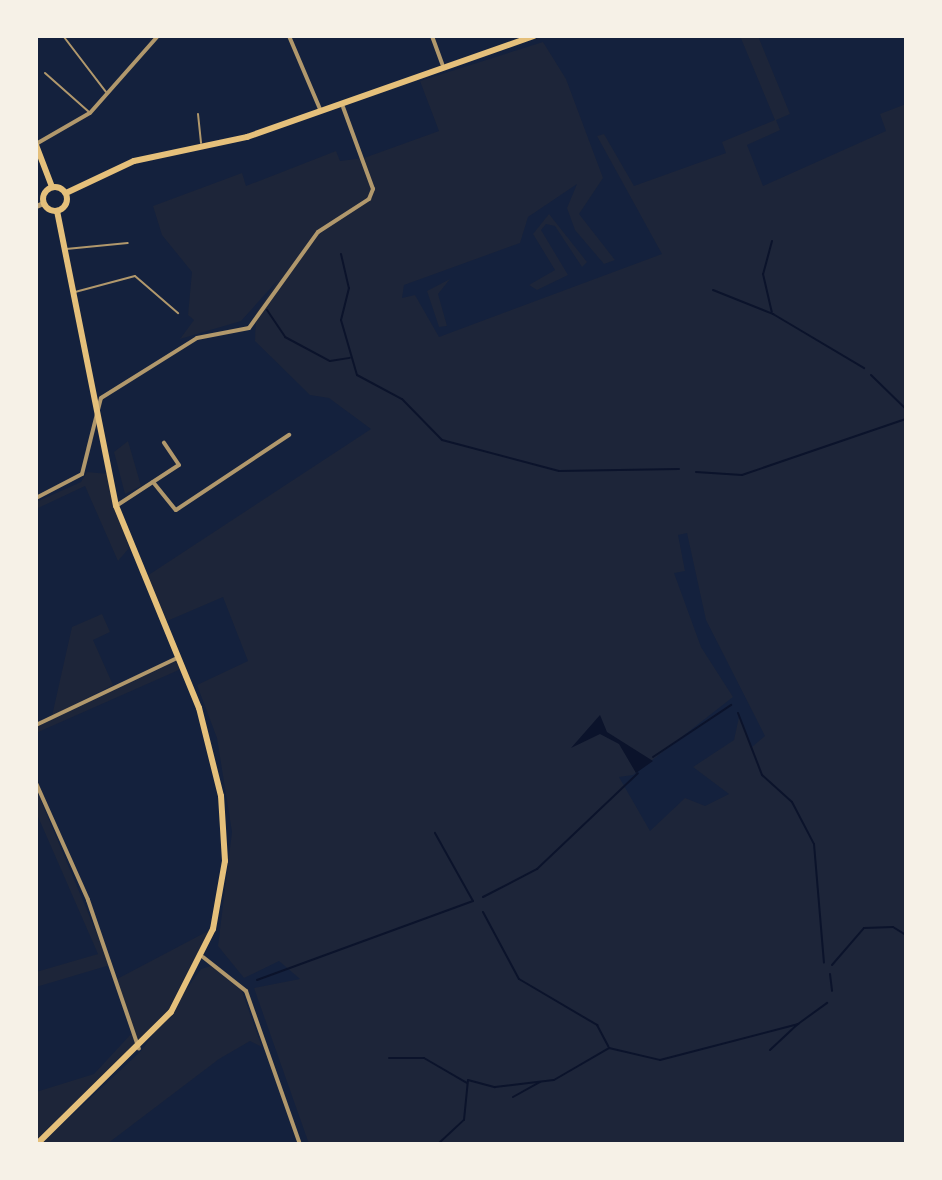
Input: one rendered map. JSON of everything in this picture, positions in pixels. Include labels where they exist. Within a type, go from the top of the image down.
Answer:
[{"type":"main road","points":[[37,1144],[139,1049],[203,957],[222,890],[225,829],[208,738],[179,657],[116,506],[57,211],[66,193],[134,161],[201,144],[247,137],[442,64],[519,38],[534,36]]},
{"type":"main road","points":[[36,144],[52,187],[66,193]]},
{"type":"main road","points":[[52,187],[39,204],[57,211]]},
{"type":"street","points":[[36,144],[90,113],[158,36]]},
{"type":"street","points":[[289,36],[320,109]]},
{"type":"street","points":[[432,36],[442,64]]},
{"type":"street","points":[[36,498],[82,474],[96,402],[197,338],[249,328],[318,232],[369,199],[373,189],[343,107]]},
{"type":"street","points":[[153,482],[176,510],[289,435]]},
{"type":"street","points":[[116,506],[179,465],[164,443]]},
{"type":"street","points":[[36,725],[179,657]]},
{"type":"street","points":[[36,783],[88,900],[139,1049]]},
{"type":"street","points":[[203,957],[246,991],[300,1144]]},
{"type":"lane","points":[[64,37],[107,93]]},
{"type":"lane","points":[[45,73],[90,113]]},
{"type":"lane","points":[[198,114],[201,144]]},
{"type":"lane","points":[[65,249],[128,243]]},
{"type":"lane","points":[[74,293],[135,276],[178,313]]},
{"type":"shaded area","points":[[740,36],[758,36],[790,114],[776,120],[780,130],[747,145],[763,186],[886,131],[880,114],[906,104],[906,1144],[309,1144],[254,988],[300,979],[279,961],[244,978],[218,946],[232,832],[217,738],[197,685],[248,661],[223,597],[167,621],[147,576],[371,429],[329,398],[310,395],[255,341],[256,313],[278,280],[241,321],[180,339],[194,320],[188,315],[192,272],[162,235],[153,206],[242,173],[246,186],[336,151],[340,161],[364,158],[439,131],[420,81],[543,42],[566,79],[603,178],[579,214],[615,260],[604,264],[575,230],[567,208],[577,184],[528,217],[520,243],[404,285],[402,298],[415,295],[439,337],[662,254],[597,136],[604,134],[634,186],[726,153],[722,142],[775,120]],"holes":[[[687,533],[706,620],[765,736],[752,747],[739,717],[734,740],[693,767],[729,794],[705,806],[685,798],[650,831],[619,777],[633,775],[733,697],[701,647],[674,573],[685,571],[678,535]]]},
{"type":"shaded area","points":[[549,214],[587,262],[582,267],[555,226],[546,224],[541,230],[568,275],[537,290],[529,285],[555,270],[533,234]]},
{"type":"shaded area","points":[[450,279],[438,294],[447,326],[439,327],[427,291]]},
{"type":"shaded area","points":[[128,441],[141,486],[125,494],[114,452]]},
{"type":"shaded area","points":[[87,472],[109,474],[129,548],[118,561],[85,486],[36,509],[36,502],[81,482]]},
{"type":"shaded area","points":[[102,614],[110,632],[93,640],[113,685],[52,716],[72,627]]},
{"type":"shaded area","points":[[176,661],[181,669],[36,733],[36,727]]},
{"type":"shaded area","points":[[600,715],[607,732],[653,761],[636,773],[619,744],[600,734],[571,748]]},
{"type":"shaded area","points":[[36,789],[110,965],[36,987],[36,972],[98,954],[36,812]]},
{"type":"shaded area","points":[[210,930],[170,1011],[139,1046],[117,979]]},
{"type":"shaded area","points":[[211,966],[240,986],[262,1047],[250,1041],[219,1059],[107,1144],[41,1144],[141,1051],[201,969]]},
{"type":"shaded area","points":[[132,1033],[138,1048],[36,1141],[36,1092],[94,1074]]},
{"type":"waterway","points":[[772,241],[763,274],[772,312]]},
{"type":"waterway","points":[[341,254],[349,288],[341,320],[357,375],[402,399],[442,440],[559,471],[679,469]]},
{"type":"waterway","points":[[713,290],[773,314],[864,368]]},
{"type":"waterway","points":[[267,310],[285,337],[330,361],[350,358]]},
{"type":"waterway","points":[[871,375],[906,409]]},
{"type":"waterway","points":[[696,472],[742,475],[906,419]]},
{"type":"waterway","points":[[653,757],[731,705]]},
{"type":"waterway","points":[[738,713],[762,775],[792,802],[814,844],[824,963]]},
{"type":"waterway","points":[[483,897],[537,869],[638,773]]},
{"type":"waterway","points":[[257,980],[473,901],[435,833]]},
{"type":"waterway","points":[[483,912],[519,979],[597,1025],[608,1046]]},
{"type":"waterway","points":[[832,965],[864,928],[893,927],[906,935]]},
{"type":"waterway","points":[[830,974],[832,991]]},
{"type":"waterway","points":[[438,1144],[464,1120],[468,1080],[495,1087],[554,1080],[609,1048],[660,1060],[798,1024],[827,1003]]},
{"type":"waterway","points":[[770,1050],[798,1024]]},
{"type":"waterway","points":[[389,1058],[424,1058],[467,1083]]},
{"type":"waterway","points":[[513,1097],[540,1082]]}]
